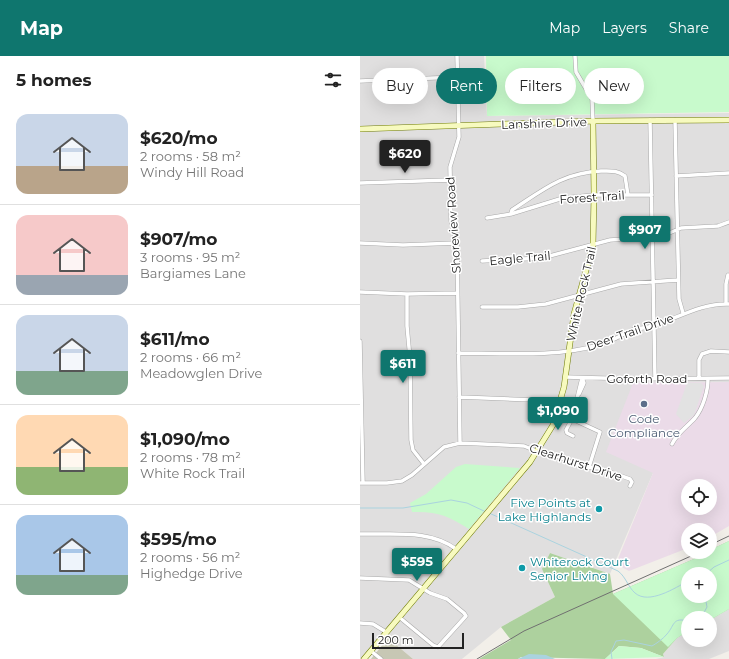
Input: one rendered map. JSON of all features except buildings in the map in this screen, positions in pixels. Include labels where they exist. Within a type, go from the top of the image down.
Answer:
[{"type":"street","name":"Shoreview Road","points":[[458,56],[458,68]]},
{"type":"street","name":"White Rock Trail","points":[[364,659],[537,452],[553,425],[566,377],[568,352],[579,295],[593,245],[594,172],[592,99],[576,72],[575,56]]},
{"type":"street","points":[[360,81],[436,78]]},
{"type":"street","name":"Shoreview Road","points":[[458,104],[458,142],[451,161],[450,180],[451,221],[457,244],[460,443]]},
{"type":"street","points":[[650,120],[655,379]]},
{"type":"street","points":[[675,120],[678,280],[679,299],[682,313]]},
{"type":"street","name":"Lanshire Drive","points":[[360,129],[593,121],[729,120]]},
{"type":"street","name":"Forest Trail","points":[[511,214],[512,210],[550,184],[569,176],[594,172],[615,171],[625,176],[628,195]]},
{"type":"street","points":[[676,176],[729,173]]},
{"type":"street","points":[[360,183],[450,180]]},
{"type":"street","name":"Forest Trail","points":[[487,218],[511,214],[553,200],[594,195],[652,195]]},
{"type":"street","name":"Eagle Trail","points":[[482,261],[542,258],[610,240],[667,234],[681,228],[718,226],[729,222]]},
{"type":"street","points":[[360,242],[403,245],[457,244]]},
{"type":"street","points":[[728,275],[726,284],[728,304]]},
{"type":"street","points":[[482,308],[530,306],[560,301],[621,284],[678,280]]},
{"type":"street","points":[[360,292],[407,294],[457,293]]},
{"type":"street","points":[[407,294],[407,326],[410,358],[411,440],[413,450],[424,464]]},
{"type":"street","name":"Deer Trail Drive","points":[[458,353],[492,354],[568,352],[601,344],[634,330],[654,326],[682,313],[728,304]]},
{"type":"street","points":[[360,341],[361,483]]},
{"type":"street","points":[[699,378],[699,360],[702,354],[711,351],[729,352]]},
{"type":"street","name":"Goforth Road","points":[[566,377],[655,379],[729,378]]},
{"type":"street","points":[[573,436],[566,430],[572,419],[579,394],[583,389],[584,383],[582,378]]},
{"type":"street","points":[[672,444],[678,434],[698,413],[706,391],[708,378]]},
{"type":"street","points":[[459,397],[560,401]]},
{"type":"street","points":[[572,419],[600,432],[589,467]]},
{"type":"street","name":"Clearhurst Drive","points":[[361,483],[388,483],[402,481],[412,475],[444,447],[460,443],[519,445],[537,452],[589,467],[599,468],[630,479],[632,482],[630,486]]},
{"type":"street","points":[[360,534],[425,535],[446,542],[456,549]]},
{"type":"street","points":[[360,578],[402,579],[416,583],[451,602],[464,613],[464,619],[451,631],[441,645],[435,647],[399,617]]},
{"type":"street","points":[[360,623],[373,624],[386,632]]},
{"type":"street","points":[[371,651],[381,659]]},
{"type":"shaded area","points":[[360,56],[484,56],[485,68],[436,68],[436,104],[486,104],[487,116],[729,113],[729,382],[633,384],[653,473],[610,574],[550,553],[542,569],[555,597],[501,627],[462,659],[413,659],[386,636],[365,659],[360,659]]},
{"type":"shaded area","points":[[729,382],[729,526],[717,533],[717,523],[681,523],[681,551],[629,571],[616,564],[653,473],[606,452],[633,383]]},
{"type":"shaded area","points":[[687,383],[701,383],[704,386],[694,415],[684,423],[676,414]]},
{"type":"shaded area","points":[[729,609],[729,651],[709,659],[656,659],[664,657],[663,654],[681,635],[681,647],[717,647],[717,616]]},
{"type":"shaded area","points":[[388,638],[413,659],[371,659]]},
{"type":"green space","points":[[486,56],[729,56],[729,112],[487,116],[487,104],[497,104],[497,68],[486,68]]},
{"type":"green space","points":[[465,464],[520,468],[469,529],[442,515],[429,512],[412,512],[410,503],[426,494],[456,467]]},
{"type":"green space","points":[[729,541],[729,609],[717,616],[717,611],[681,611],[681,635],[663,654],[664,657],[641,648],[619,646],[605,659],[521,657],[518,659],[479,659],[511,640],[501,627],[555,597],[542,569],[550,553],[610,574],[613,594],[694,559],[717,559],[717,547]]},
{"type":"green space","points":[[729,541],[729,609],[717,616],[717,611],[681,611],[681,635],[668,647],[613,594],[694,559],[717,559],[717,547]]},
{"type":"green space","points":[[619,646],[641,648],[664,657],[605,659]]},
{"type":"water","points":[[529,654],[546,655],[555,659],[518,659]]},
{"type":"waterway","points":[[360,508],[403,508],[451,500],[467,503],[486,512]]},
{"type":"waterway","points":[[489,513],[618,571],[633,591],[641,596],[647,597],[662,594],[681,585]]},
{"type":"waterway","points":[[714,567],[729,560]]},
{"type":"waterway","points":[[705,611],[707,607],[706,603]]},
{"type":"waterway","points":[[612,659],[611,652],[616,641],[624,640],[652,646],[660,641],[670,631],[676,621],[681,620]]},
{"type":"tram line","points":[[717,542],[729,536]]},
{"type":"tram line","points":[[477,659],[524,631],[684,559]]},
{"type":"place","name":"Code Compliance","points":[[644,404]]},
{"type":"place","name":"Five Points at Lake Highlands","points":[[599,509]]},
{"type":"place","name":"Whiterock Court Senior Living","points":[[522,568]]}]
